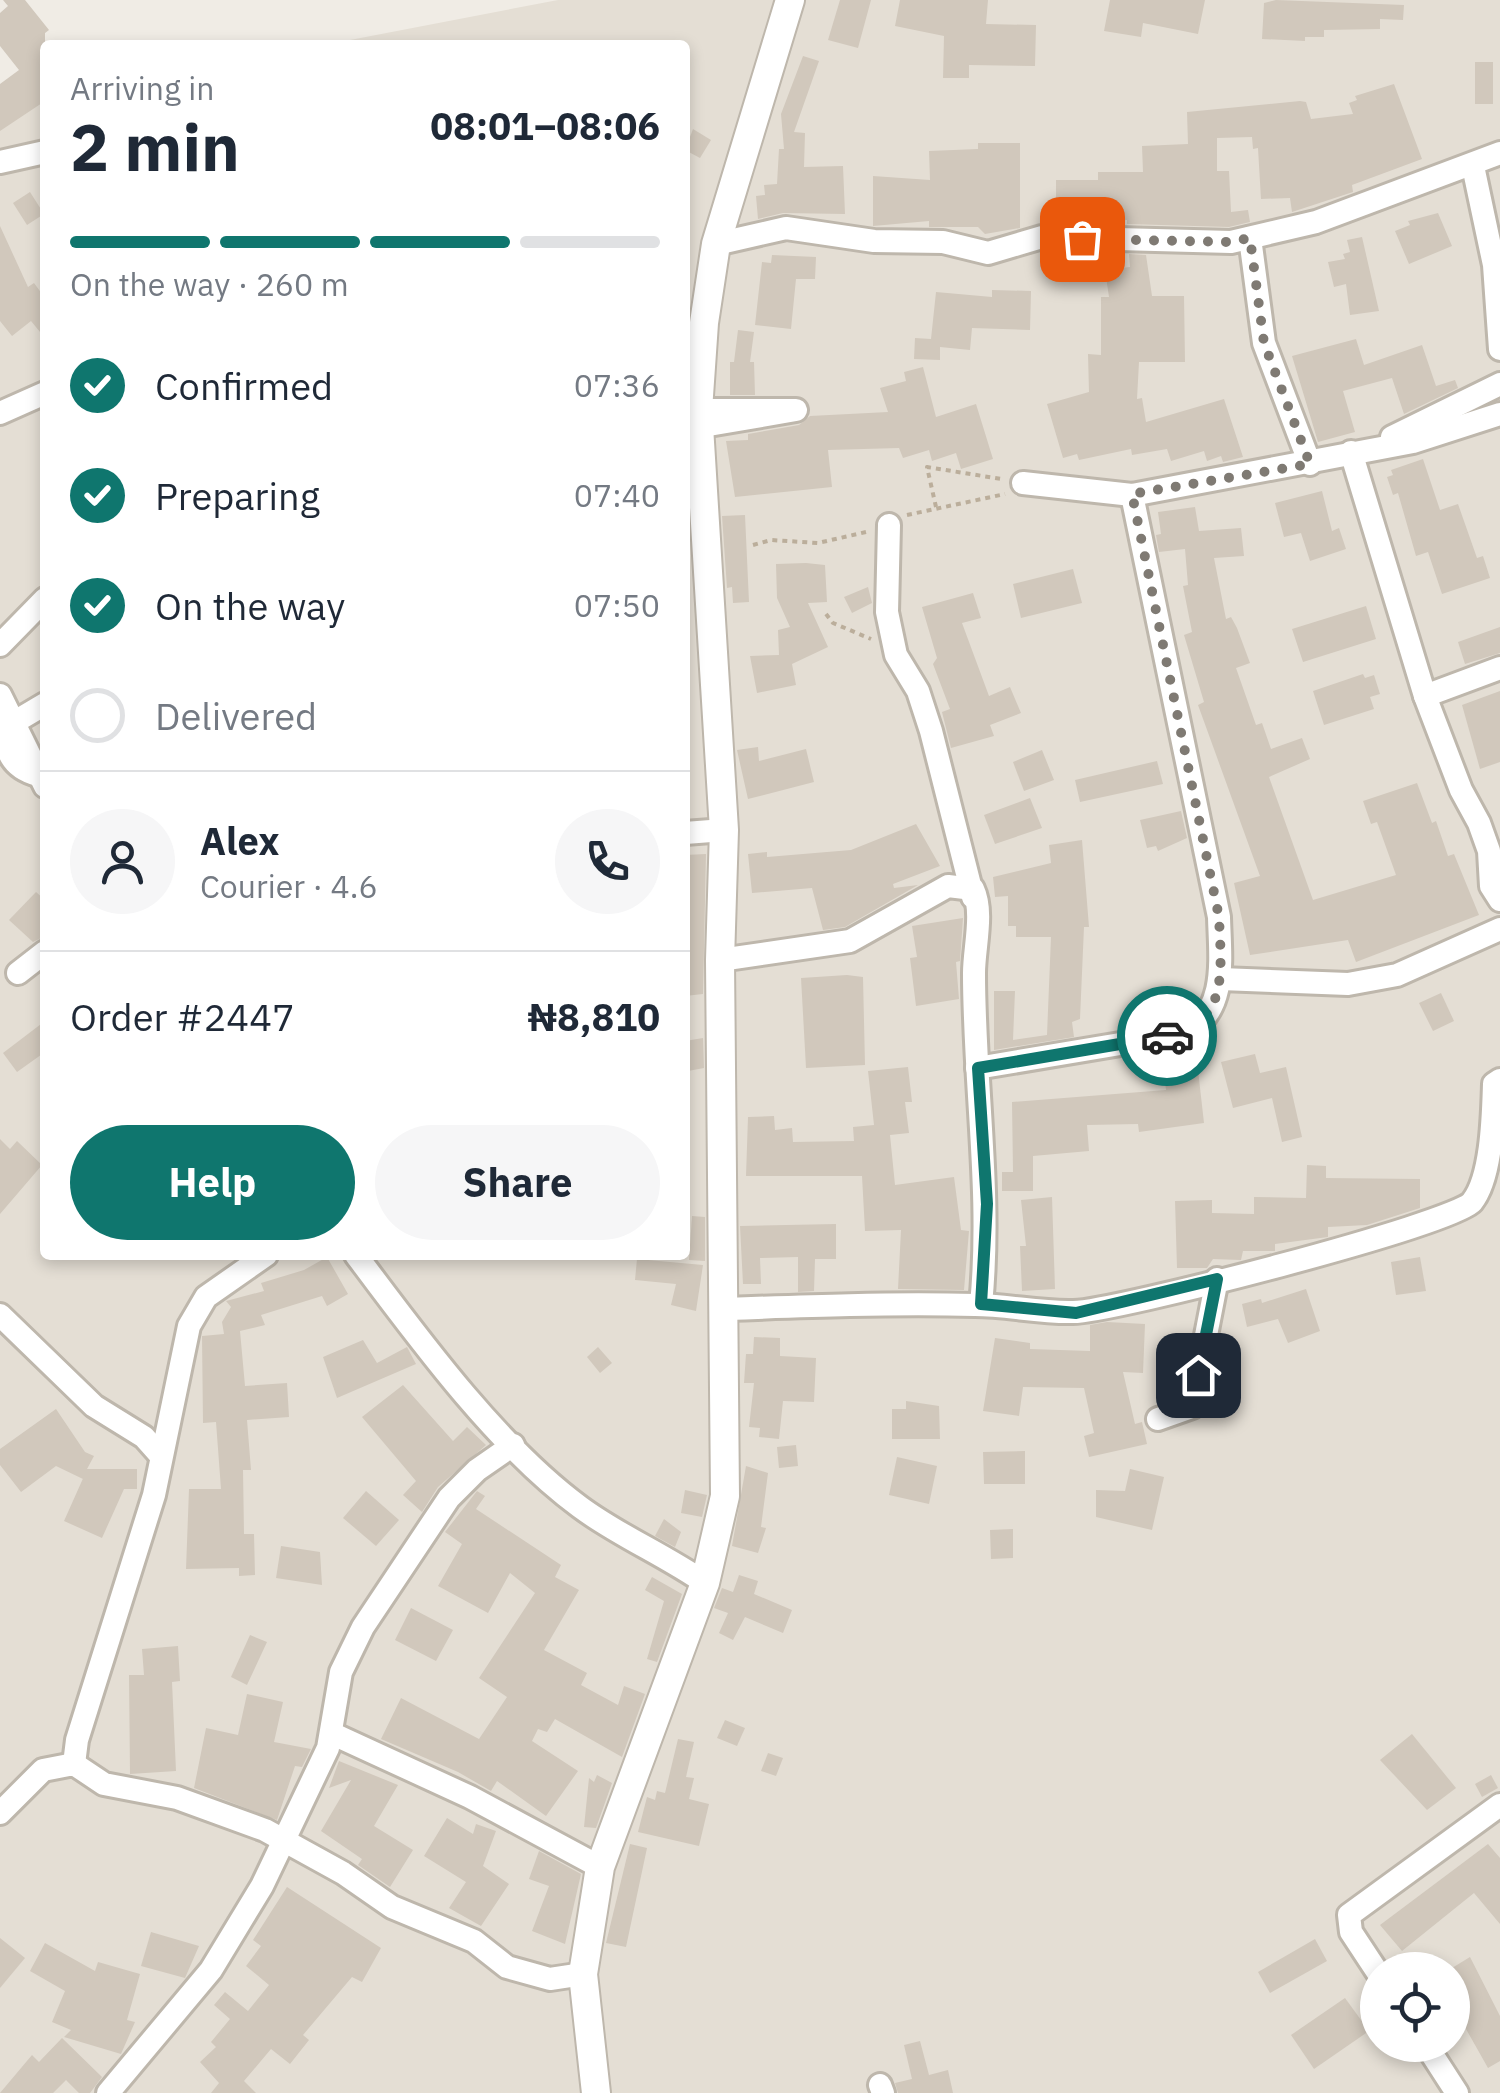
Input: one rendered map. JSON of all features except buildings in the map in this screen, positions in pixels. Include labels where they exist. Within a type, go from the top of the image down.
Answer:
[{"type":"street","points":[[596,2093],[582,1974],[600,1868],[704,1584],[725,1496],[720,960],[724,830],[692,420],[716,244],[790,0]]},
{"type":"street","points":[[0,162],[40,153]]},
{"type":"street","points":[[716,244],[786,228],[874,240],[943,242],[988,253],[1042,237],[1231,242],[1316,222],[1500,153]]},
{"type":"street","points":[[1473,166],[1494,265],[1500,349]]},
{"type":"street","points":[[1250,238],[1264,343],[1310,464]]},
{"type":"street","points":[[1359,451],[1500,384]]},
{"type":"street","points":[[0,413],[40,394]]},
{"type":"street","points":[[1023,483],[1132,494],[1310,464],[1453,432],[1500,414]]},
{"type":"street","points":[[1359,451],[1425,696],[1461,790],[1480,823],[1488,851],[1491,886],[1500,900]]},
{"type":"street","points":[[978,1068],[1186,1033],[1209,1014],[1221,980],[1219,917],[1132,494]]},
{"type":"street","points":[[889,525],[887,612],[896,655],[918,690],[927,717],[974,901]]},
{"type":"street","points":[[0,645],[40,605]]},
{"type":"street","points":[[1425,696],[1500,668]]},
{"type":"street","points":[[40,705],[6,709],[40,776]]},
{"type":"street","points":[[690,833],[724,830]]},
{"type":"street","points":[[720,960],[850,941],[948,886],[966,885],[978,901],[978,1068],[987,1204],[981,1304]]},
{"type":"street","points":[[1221,980],[1348,984],[1397,975],[1500,929]]},
{"type":"street","points":[[18,973],[40,956]]},
{"type":"street","points":[[725,1310],[981,1304],[1076,1313],[1396,1236],[1455,1214],[1473,1201],[1492,1138],[1494,1084],[1500,1080]]},
{"type":"street","points":[[74,1764],[77,1740],[154,1495],[160,1455],[182,1375],[189,1326],[206,1297],[259,1260]]},
{"type":"street","points":[[360,1260],[404,1320],[512,1445],[582,1509],[659,1551],[704,1584]]},
{"type":"street","points":[[1158,1419],[1192,1407],[1217,1279]]},
{"type":"street","points":[[0,1315],[94,1406],[144,1437],[160,1455]]},
{"type":"street","points":[[108,2093],[211,1970],[285,1841],[333,1734],[340,1672],[363,1628],[449,1498],[477,1470],[512,1445]]},
{"type":"street","points":[[333,1734],[470,1797],[600,1868]]},
{"type":"street","points":[[0,1813],[42,1770],[74,1764],[104,1784],[177,1798],[239,1818],[285,1841],[392,1907],[474,1942],[508,1967],[550,1979],[582,1974]]},
{"type":"street","points":[[1364,1952],[1350,1932],[1349,1915],[1500,1805]]},
{"type":"street","points":[[1437,2062],[1458,2093]]},
{"type":"path","points":[[936,507],[927,467],[1023,483]]},
{"type":"path","points":[[826,614],[833,624],[896,655]]},
{"type":"shaded area","points":[[558,0],[1500,0],[1500,2093],[0,2093],[0,107],[40,100],[40,1260],[690,1260],[690,40],[350,40]]},
{"type":"way so far","points":[[1082,239],[1231,242],[1250,238],[1264,343],[1310,464],[1132,494],[1219,917],[1221,980],[1209,1014],[1186,1033],[1167,1036]]},
{"type":"route","points":[[1167,1036],[978,1068],[987,1204],[981,1304],[1076,1313],[1217,1279],[1198,1375]]}]
